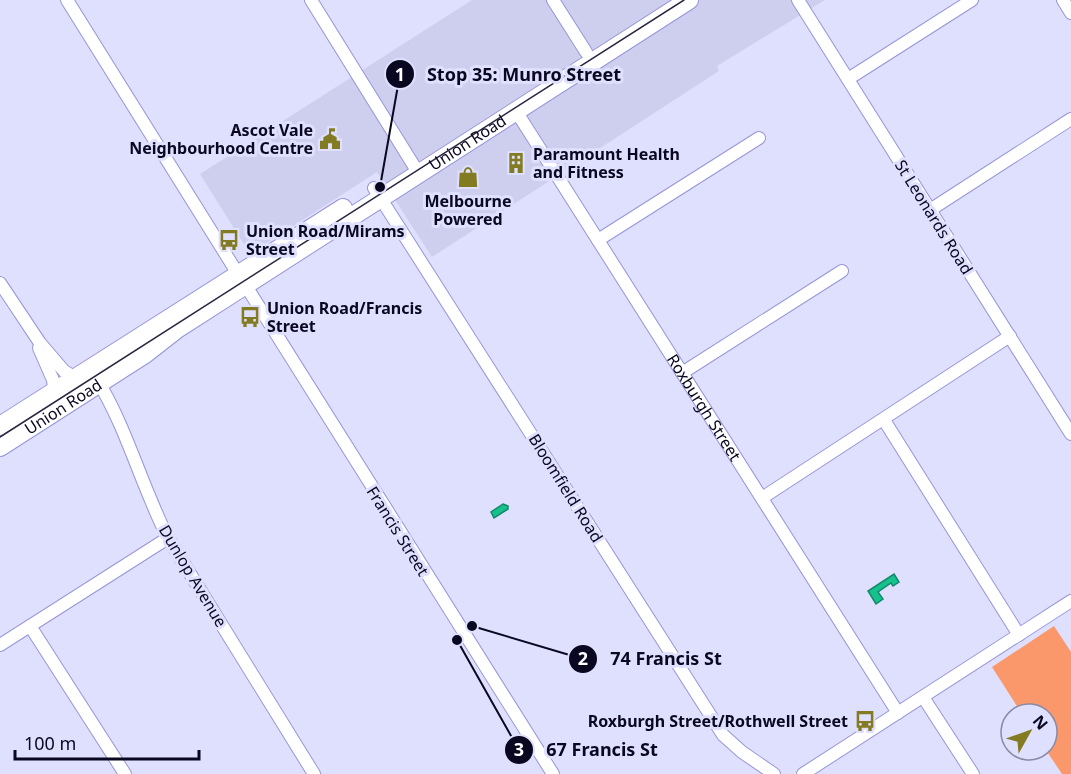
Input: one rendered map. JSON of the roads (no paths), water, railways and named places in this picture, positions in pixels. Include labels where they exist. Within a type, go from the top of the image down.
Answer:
[{"type":"street","name":"Francis Street","points":[[66,0],[553,774]]},
{"type":"street","points":[[311,0],[416,169]]},
{"type":"street","points":[[553,0],[589,57]]},
{"type":"street","name":"Union Road","points":[[589,57],[667,0]]},
{"type":"street","name":"Union Road","points":[[0,447],[58,400],[242,280],[589,57],[689,0]]},
{"type":"street","name":"St Leonards Road","points":[[798,0],[1010,336],[1066,415],[1071,434]]},
{"type":"street","points":[[848,79],[972,0]]},
{"type":"street","points":[[1063,0],[1071,13]]},
{"type":"street","name":"Roxburgh Street","points":[[513,106],[898,712]]},
{"type":"street","points":[[930,210],[1071,119]]},
{"type":"street","points":[[598,240],[759,138]]},
{"type":"street","name":"Bloomfield Road","points":[[377,193],[723,735],[742,752],[774,774]]},
{"type":"street","points":[[682,373],[842,271]]},
{"type":"street","points":[[0,283],[32,333],[64,371],[88,380]]},
{"type":"street","points":[[32,333],[53,380],[58,400]]},
{"type":"street","points":[[762,498],[1010,336]]},
{"type":"street","name":"Dunlop Avenue","points":[[88,380],[120,420],[153,508],[168,538],[314,774]]},
{"type":"street","name":"Union Road","points":[[0,426],[58,400]]},
{"type":"street","points":[[884,420],[1019,634]]},
{"type":"street","points":[[0,645],[168,538]]},
{"type":"street","points":[[803,774],[1071,601]]},
{"type":"street","points":[[30,626],[125,774]]},
{"type":"street","points":[[923,697],[973,774]]},
{"type":"tram line","points":[[0,437],[684,0]]},
{"type":"place","name":"Ascot Vale Neighbourhood Centre","points":[[330,139]]},
{"type":"place","name":"Paramount Health and Fitness","points":[[516,163]]},
{"type":"place","name":"Melbourne Powered","points":[[468,177]]},
{"type":"place","name":"Stop 35: Munro Street","points":[[380,187]]},
{"type":"place","name":"Union Road/Mirams Street","points":[[229,240]]},
{"type":"place","name":"Union Road/Francis Street","points":[[250,317]]},
{"type":"place","name":"74 Francis St","points":[[472,626]]},
{"type":"place","name":"67 Francis St","points":[[457,640]]},
{"type":"place","name":"Roxburgh Street/Rothwell Street","points":[[865,721]]}]
